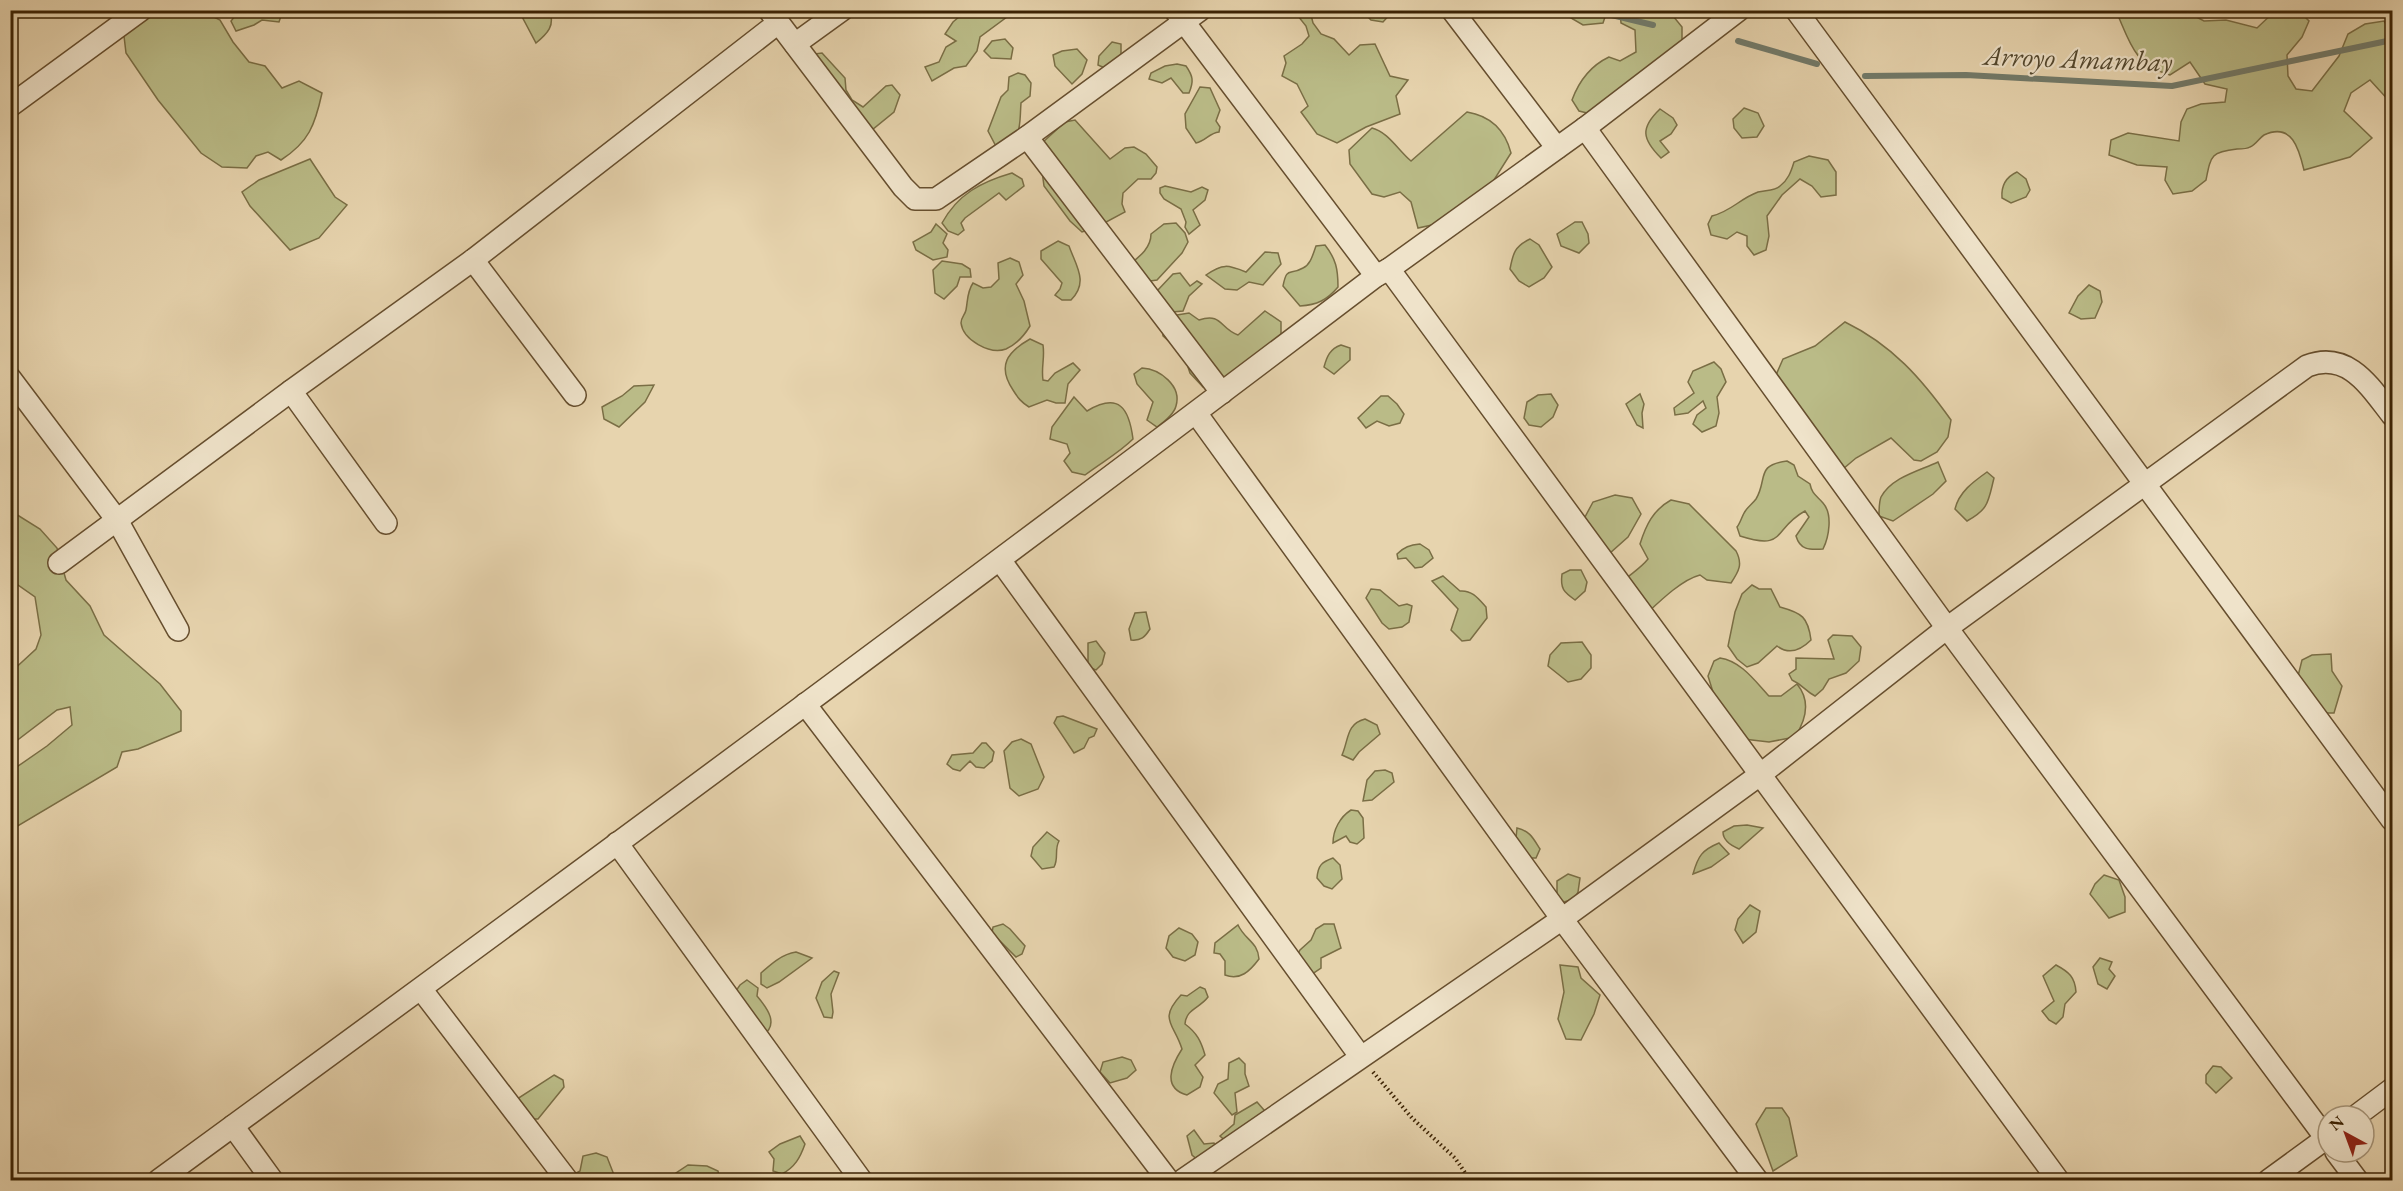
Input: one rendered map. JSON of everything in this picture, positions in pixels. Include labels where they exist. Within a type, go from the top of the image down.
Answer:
[{"type":"street","points":[[10,106],[141,10]]},
{"type":"street","points":[[795,44],[842,10]]},
{"type":"street","points":[[1452,10],[1557,148]]},
{"type":"street","points":[[159,1180],[1000,560],[1383,273],[1585,128],[1715,17],[1739,10]]},
{"type":"street","points":[[1796,10],[2392,820]]},
{"type":"street","points":[[59,563],[473,260],[773,17],[903,187],[915,199],[936,199],[1027,137],[1187,15],[1761,774],[2058,1180]]},
{"type":"street","points":[[1585,128],[1947,628],[2316,1123]]},
{"type":"street","points":[[1027,137],[1222,393]]},
{"type":"street","points":[[473,260],[575,395]]},
{"type":"street","points":[[1183,1180],[1562,919],[1761,774],[1947,628],[2307,366],[2320,360],[2339,363],[2369,384],[2392,415]]},
{"type":"street","points":[[10,378],[117,520],[178,630]]},
{"type":"street","points":[[291,391],[386,523]]},
{"type":"street","points":[[1196,413],[1562,919],[1757,1180]]},
{"type":"street","points":[[1000,560],[1360,1056]]},
{"type":"street","points":[[805,704],[1168,1180]]},
{"type":"street","points":[[617,843],[861,1180]]},
{"type":"street","points":[[421,989],[567,1180]]},
{"type":"street","points":[[2372,1104],[2392,1089]]},
{"type":"street","points":[[233,1126],[272,1180]]},
{"type":"street","points":[[2269,1180],[2316,1151]]},
{"type":"street","points":[[2346,1164],[2357,1180]]},
{"type":"path","points":[[1360,1056],[1412,1118],[1455,1158],[1470,1180]]},
{"type":"green space","points":[[240,10],[283,10],[279,22],[262,20],[236,31],[231,21]]},
{"type":"green space","points":[[165,11],[202,11],[220,20],[233,42],[249,62],[265,66],[282,88],[299,81],[322,93],[317,114],[309,132],[291,153],[281,160],[268,152],[256,156],[247,168],[222,167],[201,153],[158,100],[126,53],[124,36],[136,23]]},
{"type":"green space","points":[[519,11],[549,11],[551,25],[547,33],[536,43]]},
{"type":"green space","points":[[966,11],[1015,11],[980,37],[977,51],[966,66],[954,68],[932,81],[925,67],[939,62],[946,47],[956,41],[945,34],[953,22]]},
{"type":"green space","points":[[1294,11],[1310,11],[1313,23],[1321,34],[1334,39],[1349,55],[1360,45],[1375,44],[1390,76],[1408,80],[1396,96],[1400,114],[1366,127],[1337,143],[1317,134],[1301,112],[1308,106],[1297,84],[1282,76],[1286,63],[1284,56],[1302,44],[1309,36],[1306,26]]},
{"type":"green space","points":[[1362,11],[1393,11],[1383,22],[1371,20]]},
{"type":"green space","points":[[1559,11],[1607,11],[1603,23],[1583,25]]},
{"type":"green space","points":[[1620,11],[1669,11],[1682,27],[1682,42],[1591,114],[1579,111],[1572,100],[1582,80],[1591,70],[1609,57],[1620,61],[1636,52],[1635,30],[1621,23]]},
{"type":"green space","points":[[2116,11],[2185,11],[2204,21],[2226,20],[2257,28],[2275,11],[2299,11],[2309,21],[2302,37],[2287,55],[2288,76],[2296,89],[2312,91],[2339,56],[2348,34],[2365,24],[2384,21],[2392,33],[2388,53],[2392,66],[2392,102],[2370,80],[2351,93],[2344,111],[2372,138],[2350,157],[2304,170],[2293,140],[2281,132],[2274,132],[2264,135],[2249,148],[2228,150],[2217,154],[2211,160],[2206,180],[2192,191],[2173,194],[2165,180],[2167,167],[2137,165],[2109,155],[2111,140],[2128,133],[2179,141],[2181,122],[2187,109],[2201,104],[2225,102],[2227,89],[2205,84],[2190,62],[2170,75],[2148,65],[2129,42]]},
{"type":"green space","points":[[1005,39],[1013,48],[1011,59],[991,58],[984,51],[992,41]]},
{"type":"green space","points":[[1112,42],[1121,44],[1121,56],[1107,69],[1098,65],[1099,56]]},
{"type":"green space","points":[[1077,49],[1087,60],[1082,74],[1072,84],[1055,66],[1053,55]]},
{"type":"green space","points":[[822,53],[845,78],[846,90],[852,100],[863,107],[886,86],[892,85],[900,95],[894,112],[862,138],[814,54]]},
{"type":"green space","points":[[1177,64],[1186,66],[1190,73],[1192,82],[1189,93],[1183,93],[1171,78],[1162,83],[1149,79],[1151,73],[1165,66]]},
{"type":"green space","points":[[1018,73],[1025,75],[1031,83],[1030,96],[1021,103],[1016,136],[999,152],[988,131],[1001,97],[1008,90],[1009,77]]},
{"type":"green space","points":[[1200,87],[1210,88],[1220,110],[1216,121],[1220,127],[1219,132],[1196,143],[1186,128],[1185,114]]},
{"type":"green space","points":[[1744,108],[1758,113],[1764,126],[1757,137],[1742,138],[1734,128],[1733,119]]},
{"type":"green space","points":[[1660,109],[1673,118],[1677,125],[1671,134],[1660,141],[1669,152],[1661,158],[1650,145],[1646,133],[1649,122]]},
{"type":"green space","points":[[1467,112],[1483,117],[1496,125],[1505,137],[1511,153],[1482,199],[1441,223],[1418,228],[1411,202],[1400,192],[1384,197],[1372,194],[1350,164],[1349,150],[1372,128],[1388,137],[1411,161]]},
{"type":"green space","points":[[1075,120],[1110,159],[1125,148],[1134,147],[1146,154],[1157,167],[1151,179],[1138,179],[1123,193],[1122,204],[1125,212],[1095,228],[1082,232],[1070,221],[1044,186],[1041,164],[1042,143],[1065,122]]},
{"type":"green space","points":[[1809,156],[1828,160],[1836,172],[1836,195],[1821,197],[1812,186],[1800,179],[1782,195],[1767,216],[1769,236],[1766,250],[1754,255],[1747,246],[1747,236],[1737,232],[1727,239],[1711,235],[1708,224],[1712,216],[1758,192],[1778,188],[1787,178],[1794,162]]},
{"type":"green space","points":[[310,159],[335,197],[347,205],[319,238],[290,250],[250,206],[242,192],[259,180]]},
{"type":"green space","points":[[2017,172],[2026,179],[2030,190],[2026,197],[2011,203],[2002,198],[2002,190],[2007,179]]},
{"type":"green space","points":[[1012,173],[1022,179],[1024,186],[1006,200],[999,193],[965,218],[961,223],[964,230],[958,235],[948,231],[942,223],[955,204],[980,185]]},
{"type":"green space","points":[[1165,186],[1191,192],[1202,187],[1208,190],[1205,200],[1193,210],[1200,225],[1189,234],[1181,209],[1164,199],[1160,193],[1160,188]]},
{"type":"green space","points":[[1575,222],[1582,222],[1588,234],[1589,243],[1579,253],[1561,246],[1557,234]]},
{"type":"green space","points":[[1176,223],[1185,233],[1188,242],[1182,253],[1157,280],[1143,282],[1123,270],[1145,250],[1151,234],[1164,224]]},
{"type":"green space","points":[[936,224],[947,234],[943,243],[948,250],[947,257],[933,260],[916,250],[913,242],[931,232]]},
{"type":"green space","points":[[1530,239],[1539,245],[1552,267],[1544,278],[1529,287],[1519,281],[1510,269],[1516,251],[1521,244]]},
{"type":"green space","points":[[1058,241],[1069,246],[1079,274],[1079,287],[1071,300],[1062,300],[1055,295],[1062,283],[1041,259],[1041,251]]},
{"type":"green space","points":[[1325,245],[1336,264],[1338,287],[1321,301],[1300,306],[1283,286],[1286,276],[1289,272],[1308,264],[1316,246]]},
{"type":"green space","points":[[1265,252],[1278,253],[1281,264],[1263,285],[1249,282],[1237,290],[1225,289],[1206,275],[1217,268],[1226,266],[1246,272]]},
{"type":"green space","points":[[1010,258],[1019,262],[1023,275],[1016,284],[1024,301],[1030,326],[1014,345],[1006,349],[992,350],[972,340],[963,329],[961,321],[973,283],[983,288],[991,287],[999,279],[998,263]]},
{"type":"green space","points":[[942,261],[962,264],[970,269],[971,277],[960,277],[957,286],[944,299],[935,293],[933,270]]},
{"type":"green space","points":[[1180,273],[1190,286],[1197,281],[1202,284],[1189,296],[1183,311],[1172,312],[1167,309],[1165,300],[1157,291],[1173,274]]},
{"type":"green space","points":[[2089,285],[2100,291],[2102,302],[2095,318],[2081,319],[2069,313],[2078,296]]},
{"type":"green space","points":[[1265,311],[1281,322],[1281,336],[1215,387],[1203,387],[1190,373],[1184,355],[1163,336],[1162,326],[1171,316],[1189,313],[1199,320],[1212,318],[1238,335]]},
{"type":"green space","points":[[1845,322],[1877,341],[1904,364],[1951,420],[1948,437],[1937,452],[1921,461],[1914,460],[1891,438],[1856,458],[1837,474],[1776,375],[1783,359],[1815,346]]},
{"type":"green space","points":[[1030,339],[1043,345],[1043,380],[1048,381],[1055,373],[1073,363],[1080,370],[1068,384],[1065,403],[1047,400],[1029,407],[1018,398],[1008,381],[1005,367],[1007,360],[1015,349]]},
{"type":"green space","points":[[1341,345],[1350,348],[1350,360],[1334,374],[1324,367],[1330,353]]},
{"type":"green space","points":[[1714,362],[1721,369],[1726,382],[1717,397],[1719,413],[1716,426],[1702,432],[1693,424],[1697,415],[1706,408],[1703,401],[1688,413],[1675,415],[1674,408],[1694,393],[1688,382],[1693,371]]},
{"type":"green space","points":[[1142,368],[1162,375],[1173,385],[1176,392],[1175,409],[1157,427],[1147,420],[1153,402],[1137,384],[1134,374]]},
{"type":"green space","points":[[654,385],[645,402],[619,427],[604,419],[602,407],[634,386]]},
{"type":"green space","points":[[1551,394],[1558,405],[1553,417],[1541,427],[1529,425],[1524,418],[1527,402],[1538,395]]},
{"type":"green space","points":[[1640,394],[1644,404],[1643,428],[1637,425],[1626,404]]},
{"type":"green space","points":[[1381,396],[1388,396],[1397,404],[1404,414],[1400,423],[1389,426],[1377,421],[1366,428],[1358,418]]},
{"type":"green space","points":[[1074,397],[1087,411],[1107,403],[1120,406],[1129,419],[1133,439],[1085,475],[1072,472],[1064,461],[1070,453],[1067,444],[1050,439],[1052,427]]},
{"type":"green space","points":[[1787,461],[1794,465],[1798,476],[1810,484],[1813,492],[1826,508],[1829,526],[1823,549],[1806,548],[1798,541],[1796,536],[1809,517],[1805,511],[1773,539],[1765,541],[1740,536],[1737,527],[1745,512],[1756,499],[1766,470],[1777,463]]},
{"type":"green space","points":[[1938,462],[1946,481],[1933,494],[1893,521],[1879,516],[1881,497],[1892,484],[1906,475]]},
{"type":"green space","points":[[1987,472],[1994,478],[1989,499],[1980,513],[1967,521],[1955,509],[1957,503],[1967,488]]},
{"type":"green space","points":[[1615,495],[1632,498],[1641,514],[1628,537],[1610,553],[1578,530],[1593,502]]},
{"type":"green space","points":[[1671,500],[1689,504],[1736,551],[1739,567],[1731,583],[1707,580],[1700,575],[1685,582],[1670,592],[1644,616],[1621,583],[1648,559],[1640,544],[1645,531],[1655,513]]},
{"type":"green space","points":[[11,511],[40,529],[57,548],[66,580],[90,606],[104,635],[160,684],[181,711],[181,731],[138,749],[122,752],[117,767],[11,830],[11,771],[72,725],[70,707],[57,710],[11,745],[10,673],[36,649],[41,635],[35,597],[11,580]]},
{"type":"green space","points":[[1420,544],[1429,550],[1433,558],[1422,567],[1415,568],[1406,558],[1398,559],[1397,554],[1402,550]]},
{"type":"green space","points":[[1570,570],[1581,570],[1587,582],[1585,591],[1575,600],[1562,587],[1562,574]]},
{"type":"green space","points":[[1443,576],[1460,591],[1475,595],[1486,607],[1487,618],[1470,640],[1462,641],[1451,630],[1458,609],[1432,581]]},
{"type":"green space","points":[[1752,585],[1759,589],[1771,589],[1780,607],[1794,611],[1803,617],[1811,640],[1790,651],[1777,646],[1758,663],[1747,667],[1737,659],[1728,646],[1735,612],[1742,594]]},
{"type":"green space","points":[[1371,589],[1380,590],[1399,606],[1407,604],[1412,606],[1409,622],[1402,627],[1389,629],[1382,623],[1366,598]]},
{"type":"green space","points":[[1146,612],[1150,629],[1142,638],[1131,640],[1129,629],[1135,613]]},
{"type":"green space","points":[[1833,635],[1852,636],[1861,647],[1859,661],[1846,673],[1829,679],[1815,696],[1792,680],[1789,674],[1796,669],[1796,658],[1834,659],[1828,640]]},
{"type":"green space","points":[[1096,641],[1105,653],[1102,664],[1096,670],[1088,667],[1088,643]]},
{"type":"green space","points":[[1582,642],[1591,655],[1591,668],[1581,679],[1568,682],[1548,666],[1550,655],[1561,643]]},
{"type":"green space","points":[[2331,654],[2332,671],[2342,686],[2334,713],[2319,713],[2298,676],[2302,660],[2312,655]]},
{"type":"green space","points":[[1720,658],[1741,667],[1769,696],[1781,696],[1797,684],[1804,697],[1805,710],[1802,724],[1795,737],[1769,742],[1735,738],[1717,705],[1708,676],[1714,661]]},
{"type":"green space","points":[[1063,716],[1097,729],[1084,748],[1074,753],[1054,723],[1057,717]]},
{"type":"green space","points":[[1365,719],[1377,725],[1380,734],[1353,760],[1342,755],[1351,728]]},
{"type":"green space","points":[[1021,739],[1031,744],[1044,777],[1038,789],[1019,796],[1010,788],[1004,751],[1012,742]]},
{"type":"green space","points":[[982,743],[986,743],[994,752],[992,761],[984,768],[976,767],[970,761],[960,771],[947,764],[952,755],[973,753]]},
{"type":"green space","points":[[1385,770],[1392,773],[1394,782],[1372,800],[1363,801],[1367,780],[1375,771]]},
{"type":"green space","points":[[1351,810],[1358,811],[1363,818],[1364,838],[1357,844],[1350,842],[1346,836],[1333,843],[1338,824]]},
{"type":"green space","points":[[1747,825],[1763,828],[1739,849],[1726,840],[1723,832],[1734,826]]},
{"type":"green space","points":[[1517,828],[1528,833],[1540,849],[1536,858],[1526,858],[1516,838]]},
{"type":"green space","points":[[1047,832],[1059,841],[1054,867],[1042,869],[1031,856],[1033,847]]},
{"type":"green space","points":[[1719,843],[1729,854],[1711,867],[1693,874],[1702,854]]},
{"type":"green space","points":[[1333,858],[1340,865],[1342,879],[1332,889],[1324,886],[1317,878],[1321,865]]},
{"type":"green space","points":[[1568,874],[1580,878],[1578,892],[1574,899],[1564,902],[1557,898],[1557,881]]},
{"type":"green space","points":[[2104,875],[2119,880],[2125,897],[2125,912],[2109,918],[2090,894],[2095,884]]},
{"type":"green space","points":[[1750,905],[1760,911],[1756,932],[1743,943],[1735,930],[1738,919]]},
{"type":"green space","points":[[1003,924],[1025,946],[1022,954],[1016,957],[992,933],[993,927]]},
{"type":"green space","points":[[1324,924],[1334,924],[1341,948],[1321,958],[1321,968],[1312,974],[1293,963],[1300,950],[1311,940],[1316,929]]},
{"type":"green space","points":[[1238,925],[1254,945],[1259,959],[1244,974],[1230,977],[1225,975],[1225,961],[1220,954],[1214,953],[1215,943]]},
{"type":"green space","points":[[1179,928],[1192,934],[1198,942],[1195,955],[1185,961],[1173,957],[1166,948],[1169,936]]},
{"type":"green space","points":[[796,952],[812,958],[779,982],[767,988],[761,984],[761,973],[781,957]]},
{"type":"green space","points":[[2100,958],[2112,962],[2109,969],[2115,976],[2107,989],[2098,984],[2093,967]]},
{"type":"green space","points":[[1560,965],[1578,967],[1581,978],[1600,995],[1594,1014],[1581,1040],[1566,1039],[1558,1019],[1564,992]]},
{"type":"green space","points":[[2056,965],[2070,976],[2076,992],[2065,1004],[2063,1017],[2056,1024],[2049,1020],[2042,1011],[2054,1001],[2043,976]]},
{"type":"green space","points":[[834,971],[839,973],[831,994],[832,1018],[824,1017],[816,998],[822,982]]},
{"type":"green space","points":[[747,980],[758,988],[757,996],[770,1017],[770,1027],[761,1037],[731,998],[740,985]]},
{"type":"green space","points":[[1200,987],[1205,989],[1208,997],[1188,1015],[1185,1024],[1196,1034],[1205,1055],[1195,1065],[1203,1077],[1200,1087],[1187,1095],[1179,1092],[1172,1082],[1172,1069],[1182,1049],[1169,1016],[1174,1003],[1181,995],[1187,996]]},
{"type":"green space","points":[[1122,1057],[1131,1060],[1136,1070],[1127,1078],[1110,1083],[1100,1072],[1103,1062]]},
{"type":"green space","points":[[1239,1058],[1245,1064],[1249,1086],[1235,1093],[1237,1112],[1232,1115],[1214,1093],[1218,1084],[1228,1079],[1229,1063]]},
{"type":"green space","points":[[2213,1066],[2221,1067],[2232,1078],[2216,1093],[2206,1083],[2206,1075]]},
{"type":"green space","points":[[554,1075],[563,1080],[564,1087],[538,1119],[525,1119],[517,1099]]},
{"type":"green space","points":[[1257,1102],[1271,1118],[1233,1148],[1220,1136],[1234,1124],[1235,1115]]},
{"type":"green space","points":[[1766,1108],[1782,1108],[1789,1118],[1797,1156],[1773,1171],[1756,1124]]},
{"type":"green space","points":[[1194,1130],[1204,1144],[1214,1143],[1217,1149],[1199,1161],[1192,1155],[1187,1136]]},
{"type":"green space","points":[[800,1136],[805,1144],[796,1162],[782,1174],[773,1171],[774,1159],[769,1152],[780,1144]]},
{"type":"green space","points":[[596,1153],[607,1157],[616,1180],[573,1180],[573,1175],[580,1171],[583,1156]]},
{"type":"green space","points":[[688,1165],[707,1166],[718,1171],[720,1180],[694,1180],[689,1175],[677,1180],[673,1175]]},
{"type":"waterway","name":"Arroyo Amambay","points":[[1591,10],[1653,25]]},
{"type":"waterway","name":"Arroyo Amambay","points":[[1865,76],[1966,75],[2172,86],[2392,40]]},
{"type":"waterway","name":"Arroyo Amambay","points":[[1738,41],[1817,64]]}]
